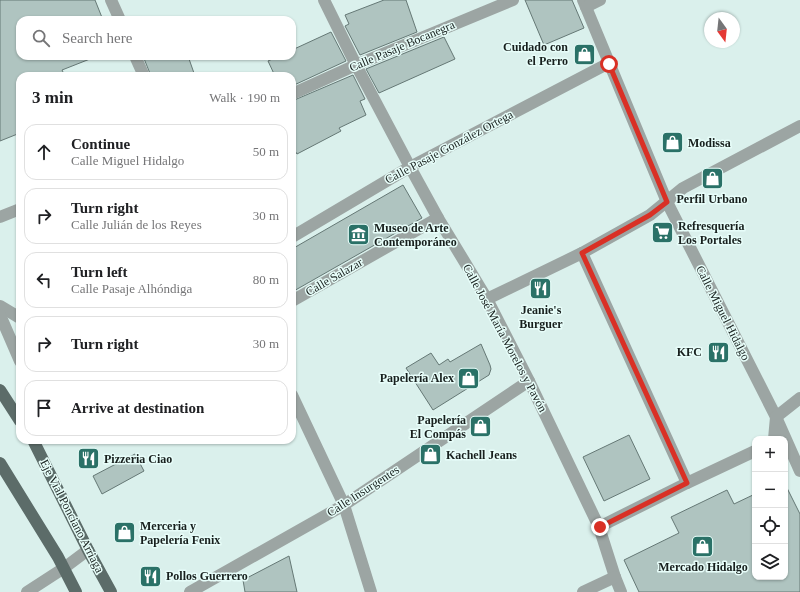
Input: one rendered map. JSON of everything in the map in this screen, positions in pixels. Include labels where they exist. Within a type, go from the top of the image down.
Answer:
[{"type":"main road","points":[[0,390],[16,414]]},
{"type":"main road","name":"Eje Vial Ponciano Arriaga","points":[[37,444],[88,550],[111,592]]},
{"type":"main road","points":[[0,463],[58,557],[76,592]]},
{"type":"street","points":[[111,0],[118,16]]},
{"type":"street","name":"Calle José María Morelos y Pavón","points":[[324,0],[356,66],[410,167],[438,218],[487,299],[529,380],[600,527],[621,592]]},
{"type":"street","name":"Calle Pasaje Bocanegra","points":[[296,92],[513,0]]},
{"type":"street","points":[[584,3],[600,0]]},
{"type":"street","name":"Calle Miguel Hidalgo","points":[[584,3],[667,202],[776,417],[800,471]]},
{"type":"street","points":[[137,60],[142,72]]},
{"type":"street","name":"Calle Pasaje González Ortega","points":[[296,235],[410,167],[609,64]]},
{"type":"street","points":[[487,299],[582,253],[650,215],[683,188],[800,126]]},
{"type":"street","points":[[0,217],[16,211]]},
{"type":"street","name":"Calle Salazar","points":[[296,299],[438,218]]},
{"type":"street","points":[[582,253],[687,483]]},
{"type":"street","points":[[0,306],[16,316]]},
{"type":"street","points":[[0,315],[16,352]]},
{"type":"street","name":"Calle Insurgentes","points":[[190,592],[344,505],[529,380]]},
{"type":"street","points":[[774,436],[776,417],[800,398]]},
{"type":"street","points":[[296,403],[344,505],[371,592]]},
{"type":"street","points":[[600,527],[752,452]]},
{"type":"street","points":[[27,592],[64,568],[88,550]]},
{"type":"street","points":[[583,592],[615,577]]},
{"type":"building","points":[[0,0],[95,0],[101,16],[16,16],[16,60],[87,60],[62,70],[63,72],[16,72],[16,135],[0,141]]},
{"type":"building","points":[[384,0],[406,0],[417,32],[360,55],[345,26],[349,24],[345,15]]},
{"type":"building","points":[[525,0],[572,0],[584,28],[544,45]]},
{"type":"building","points":[[331,32],[346,61],[296,84],[296,72],[273,72],[268,61],[296,60],[296,48]]},
{"type":"building","points":[[444,37],[455,59],[379,93],[366,69]]},
{"type":"building","points":[[145,60],[189,60],[194,72],[149,72]]},
{"type":"building","points":[[353,75],[365,99],[360,101],[366,115],[339,128],[341,131],[297,154],[296,99]]},
{"type":"building","name":"Museo de Arte Contemporáneo","points":[[403,185],[422,218],[296,290],[296,247]]},
{"type":"building","points":[[481,344],[490,365],[491,369],[489,375],[433,410],[406,368],[431,353],[439,365],[448,359],[450,362]]},
{"type":"building","points":[[629,435],[650,479],[604,501],[583,457]]},
{"type":"building","points":[[135,454],[144,471],[102,494],[93,476]]},
{"type":"building","name":"Mercado Hidalgo","points":[[727,490],[734,504],[752,495],[752,580],[788,580],[788,490],[800,514],[800,592],[639,592],[624,560],[679,533],[671,517]]},
{"type":"building","points":[[289,556],[297,592],[245,592],[243,580]]},
{"type":"place","name":"Cuidado con el Perro","points":[[584,54]]},
{"type":"place","name":"Modissa","points":[[673,143]]},
{"type":"place","name":"Perfil Urbano","points":[[712,178]]},
{"type":"place","name":"Refresquería Los Portales","points":[[663,233]]},
{"type":"place","name":"Museo de Arte Contemporáneo","points":[[358,235]]},
{"type":"place","name":"Jeanie's Burguer","points":[[541,289]]},
{"type":"place","name":"KFC","points":[[718,352]]},
{"type":"place","name":"Papelería Alex","points":[[469,378]]},
{"type":"place","name":"Papelería El Compás","points":[[481,427]]},
{"type":"place","name":"Kachell Jeans","points":[[430,455]]},
{"type":"place","name":"Pizzeria Ciao","points":[[89,459]]},
{"type":"place","name":"Merceria y Papelería Fenix","points":[[124,533]]},
{"type":"place","name":"Mercado Hidalgo","points":[[703,546]]},
{"type":"place","name":"Pollos Guerrero","points":[[150,576]]},
{"type":"route","points":[[600,527],[687,483],[582,253],[650,215],[667,202],[609,64]]}]
